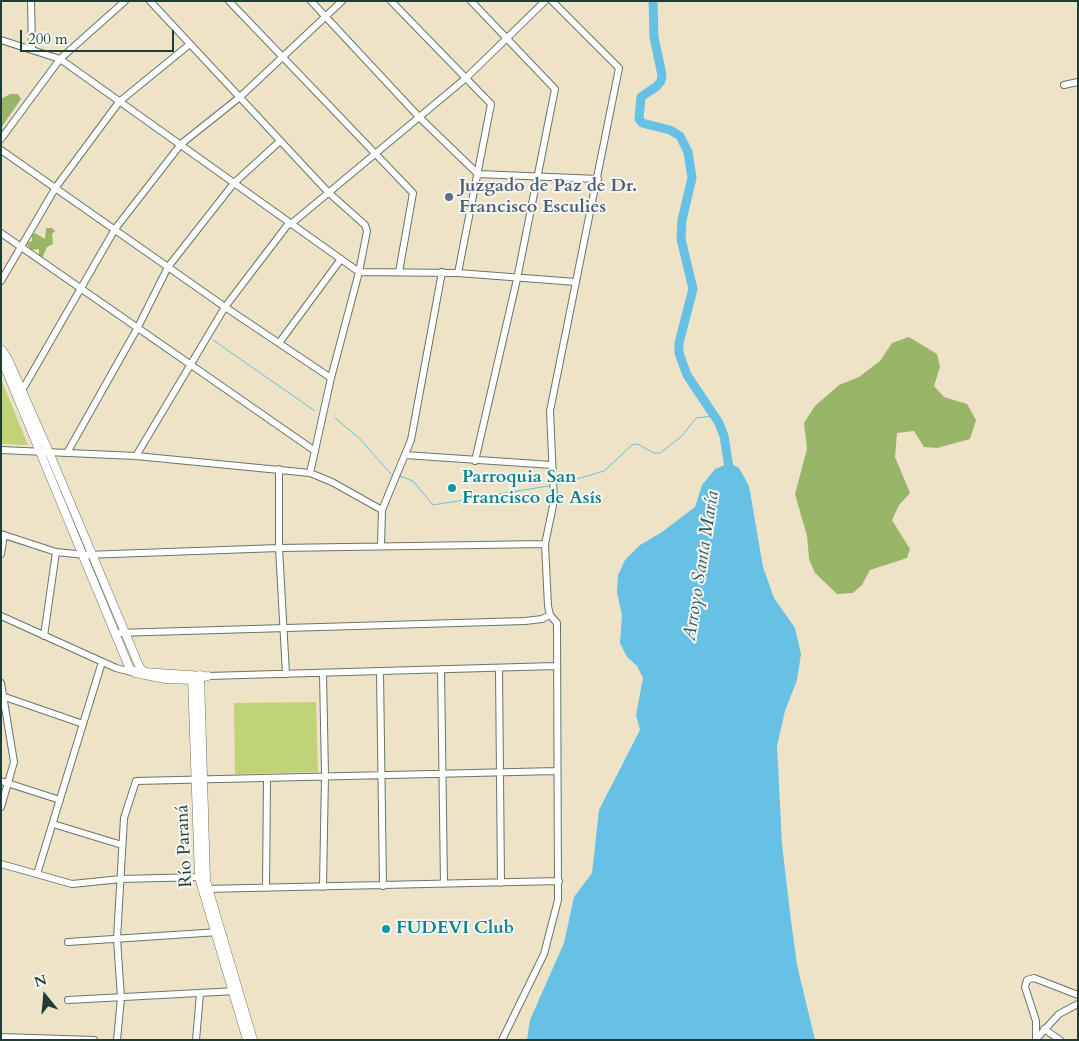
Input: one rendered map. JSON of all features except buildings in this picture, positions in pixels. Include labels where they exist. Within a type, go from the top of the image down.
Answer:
[{"type":"street","points":[[31,1],[32,50]]},
{"type":"street","points":[[1,139],[60,59],[125,1]]},
{"type":"street","points":[[150,1],[328,192],[365,225],[367,231],[359,272],[331,378],[310,473]]},
{"type":"street","points":[[229,1],[413,193],[399,272]]},
{"type":"street","points":[[311,1],[419,116],[478,174],[598,179]]},
{"type":"street","points":[[20,394],[115,230],[181,144],[240,97],[342,1]]},
{"type":"street","points":[[391,1],[491,104],[492,108],[458,273]]},
{"type":"street","points":[[471,1],[555,89],[517,279],[475,461]]},
{"type":"street","points":[[136,456],[225,307],[290,223],[466,78],[545,1]]},
{"type":"street","points":[[502,1040],[544,954],[558,900],[557,623],[550,615],[545,544],[553,510],[550,411],[619,68],[552,1]]},
{"type":"street","points":[[1,40],[60,59],[359,272],[442,272],[576,282]]},
{"type":"street","points":[[1,281],[20,245],[56,187],[119,102],[190,44]]},
{"type":"street","points":[[1064,85],[1078,82]]},
{"type":"street","points":[[67,453],[138,327],[168,267],[234,183],[280,141]]},
{"type":"street","points":[[1,150],[225,307],[331,378]]},
{"type":"street","points":[[1,234],[20,245],[315,451]]},
{"type":"street","points":[[279,343],[341,259]]},
{"type":"street","points":[[381,546],[382,510],[411,440],[442,272]]},
{"type":"street","points":[[1,350],[120,633],[136,662],[145,672],[199,677]]},
{"type":"street","points":[[1,450],[136,456],[310,473],[332,482],[382,510]]},
{"type":"street","points":[[405,455],[552,465]]},
{"type":"street","points":[[278,469],[279,548],[285,627],[286,674]]},
{"type":"street","points":[[1,554],[3,535],[56,552],[88,555],[279,548],[545,544]]},
{"type":"street","points":[[44,636],[56,552]]},
{"type":"street","points":[[120,633],[525,621],[542,619],[550,615]]},
{"type":"street","points":[[1,616],[130,673],[135,672],[165,679],[556,666]]},
{"type":"street","points":[[120,633],[129,667],[135,672]]},
{"type":"street","points":[[37,874],[102,662]]},
{"type":"street","points":[[499,668],[501,883]]},
{"type":"street","points":[[441,670],[444,884]]},
{"type":"street","points":[[380,672],[383,886]]},
{"type":"street","points":[[323,673],[325,775],[323,887]]},
{"type":"street","name":"Río Paraná","points":[[199,677],[202,877],[204,890],[235,991],[253,1040]]},
{"type":"street","points":[[1,683],[14,762],[10,783],[1,807]]},
{"type":"street","points":[[2,696],[83,724]]},
{"type":"street","points":[[117,1040],[121,998],[118,939],[122,845],[124,818],[136,781],[267,779],[325,775],[557,771]]},
{"type":"street","points":[[266,888],[267,779]]},
{"type":"street","points":[[1,781],[60,800]]},
{"type":"street","points":[[52,824],[122,845]]},
{"type":"street","points":[[1,864],[72,884],[120,879],[202,877]]},
{"type":"street","points":[[204,890],[559,881]]},
{"type":"street","points":[[68,942],[217,933]]},
{"type":"street","points":[[1036,1040],[1036,1021],[1025,987],[1027,980],[1034,978],[1078,994]]},
{"type":"street","points":[[68,1000],[235,991]]},
{"type":"street","name":"Río Paraná","points":[[235,991],[247,1040]]},
{"type":"street","points":[[196,1040],[200,994]]},
{"type":"street","points":[[1036,1040],[1059,1014],[1078,1004]]},
{"type":"street","points":[[1044,1029],[1060,1040]]},
{"type":"street","points":[[1,1037],[94,1040]]},
{"type":"green space","points":[[10,94],[18,94],[21,99],[1,128],[1,99]]},
{"type":"green space","points":[[46,228],[52,228],[55,231],[52,234],[53,244],[47,247],[42,258],[39,256],[39,249],[31,250],[26,243],[32,241],[32,235],[35,233],[45,239]]},
{"type":"green space","points":[[909,337],[937,354],[940,367],[934,386],[944,397],[967,404],[976,420],[970,439],[937,448],[924,447],[914,431],[897,433],[895,457],[910,493],[899,505],[892,520],[910,549],[907,558],[870,570],[862,585],[853,593],[837,594],[815,573],[809,559],[807,536],[795,494],[807,449],[804,423],[815,406],[839,385],[859,377],[880,361],[892,343]]},
{"type":"green space","points":[[1,379],[28,445],[1,444]]},
{"type":"green space","points":[[316,702],[318,772],[235,774],[234,703]]},
{"type":"water","points":[[730,463],[739,468],[749,486],[763,567],[774,598],[795,628],[801,654],[797,680],[785,711],[777,746],[782,844],[790,913],[797,965],[815,1040],[527,1040],[530,1020],[564,943],[574,897],[592,873],[599,810],[640,730],[636,715],[643,678],[637,666],[627,657],[620,643],[622,616],[617,592],[618,575],[625,560],[640,545],[662,532],[695,507],[702,485],[715,469]]},
{"type":"waterway","name":"Arroyo Santa María","points":[[653,1],[654,37],[662,75],[661,81],[657,86],[641,97],[639,119],[642,123],[670,130],[680,136],[688,152],[692,178],[682,220],[681,239],[693,289],[679,343],[679,353],[687,375],[719,423],[724,436],[730,474]]},
{"type":"waterway","points":[[213,340],[315,411]]},
{"type":"waterway","points":[[560,484],[604,471],[632,445],[637,444],[654,453],[660,453],[681,437],[696,418],[714,416]]},
{"type":"waterway","points":[[335,418],[360,439],[391,474]]},
{"type":"waterway","points":[[400,476],[413,481],[433,505],[548,486]]},
{"type":"place","name":"Juzgado de Paz de Dr. Francisco Esculies","points":[[449,197]]},
{"type":"place","name":"Parroquia San Francisco de Asís","points":[[452,488]]},
{"type":"place","name":"FUDEVI Club","points":[[386,929]]}]
